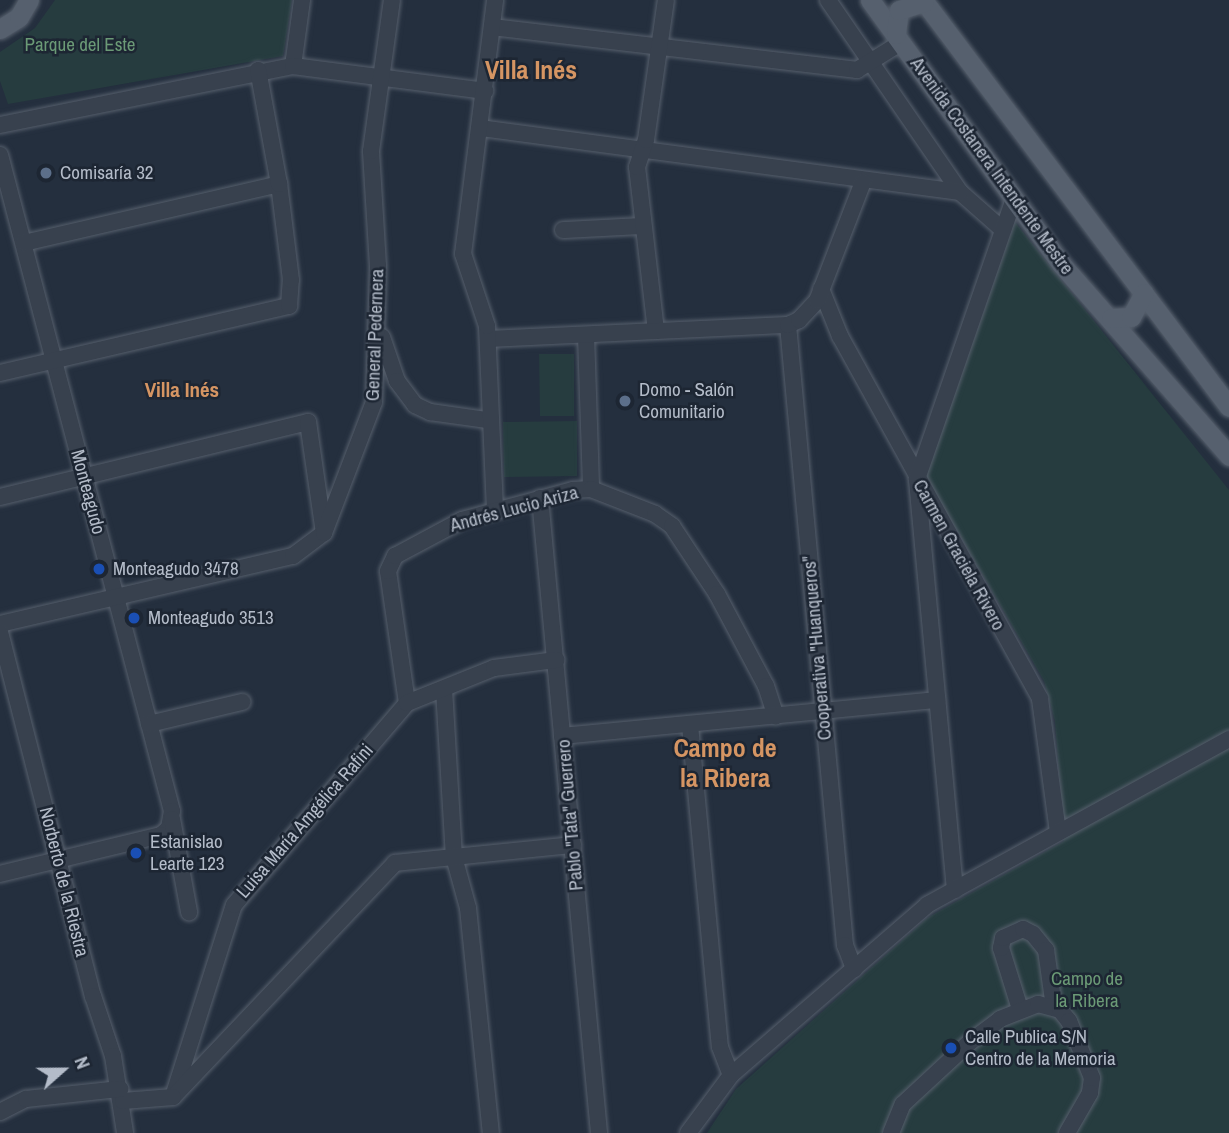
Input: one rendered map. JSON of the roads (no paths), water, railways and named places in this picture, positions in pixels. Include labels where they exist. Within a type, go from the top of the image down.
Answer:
[{"type":"main road","points":[[2,30],[29,0]]},
{"type":"main road","name":"Avenida Costanera Intendente Mestre","points":[[870,0],[1062,265],[1229,456]]},
{"type":"main road","points":[[899,38],[900,10],[924,1],[1229,407]]},
{"type":"main road","points":[[1111,318],[1131,317],[1144,293]]},
{"type":"street","points":[[293,66],[302,0]]},
{"type":"street","name":"General Pedernera","points":[[324,533],[372,416],[378,326],[370,166],[392,0]]},
{"type":"street","points":[[495,0],[463,254],[488,339],[487,420],[495,510]]},
{"type":"street","points":[[656,331],[637,167],[661,46],[666,0]]},
{"type":"street","points":[[828,0],[960,192],[1003,230]]},
{"type":"street","points":[[492,27],[851,69],[873,64],[899,38]]},
{"type":"street","points":[[0,125],[258,70],[293,66],[485,91]]},
{"type":"street","points":[[0,373],[289,306],[291,280],[279,184],[258,70]]},
{"type":"street","points":[[480,128],[930,191],[960,192]]},
{"type":"street","name":"Monteagudo","points":[[0,155],[149,724],[190,912]]},
{"type":"street","points":[[930,191],[942,180],[942,168]]},
{"type":"street","points":[[794,323],[812,309],[863,182]]},
{"type":"street","points":[[24,243],[279,184]]},
{"type":"street","points":[[955,890],[917,479],[1014,199]]},
{"type":"street","points":[[563,230],[643,226]]},
{"type":"street","name":"Carmen Graciela Rivero","points":[[821,289],[835,327],[1040,699],[1058,832]]},
{"type":"street","points":[[488,339],[794,323],[835,327]]},
{"type":"street","name":"Cooperativa \"Huanqueros\"","points":[[794,323],[823,711],[845,945],[854,969]]},
{"type":"street","points":[[378,326],[397,381],[415,405],[430,412],[487,420]]},
{"type":"street","points":[[586,335],[591,489]]},
{"type":"street","points":[[0,497],[308,422],[324,533],[293,556],[0,624]]},
{"type":"street","name":"Andrés Lucio Ariza","points":[[407,703],[388,571],[392,561],[447,525],[540,498],[591,489],[655,514],[672,526],[717,594],[766,686],[776,716]]},
{"type":"street","name":"Pablo \"Tata\" Guerrero","points":[[540,498],[599,1133]]},
{"type":"street","points":[[922,546],[932,532],[947,532]]},
{"type":"street","name":"Norberto de la Riestra","points":[[0,632],[121,1095],[125,1133]]},
{"type":"street","name":"Luisa María Amgélica Rafini","points":[[173,1097],[234,905],[407,703],[507,665],[556,660]]},
{"type":"street","points":[[444,689],[454,857],[468,908],[491,1133]]},
{"type":"street","points":[[562,736],[937,700]]},
{"type":"street","points":[[149,724],[242,702]]},
{"type":"street","points":[[690,725],[720,1047],[731,1075]]},
{"type":"street","points":[[688,1133],[731,1075],[927,905],[1229,739]]},
{"type":"street","points":[[0,874],[161,835],[170,824]]},
{"type":"street","points":[[1,1109],[26,1099],[121,1095],[173,1097],[395,863],[573,845]]},
{"type":"street","points":[[1020,1009],[1001,948],[1003,938],[1023,929],[1034,934],[1046,950],[1054,1007]]},
{"type":"street","points":[[891,1133],[903,1104],[929,1077],[982,1031],[1020,1009],[1038,1004],[1054,1007],[1069,1021],[1092,1078],[1090,1093],[1067,1133]]},
{"type":"place","name":"Comisaría 32","points":[[46,173]]},
{"type":"place","name":"Domo - Salón Comunitario","points":[[625,401]]},
{"type":"place","name":"Monteagudo 3478","points":[[99,569]]},
{"type":"place","name":"Monteagudo 3513","points":[[134,618]]},
{"type":"place","name":"Estanislao Learte 123","points":[[136,853]]},
{"type":"place","name":"Calle Publica S/N Centro de la Memoria","points":[[951,1048]]},
{"type":"district","name":"Villa Inés","points":[[531,70]]},
{"type":"district","name":"Villa Inés","points":[[182,390]]},
{"type":"district","name":"Campo de la Ribera","points":[[725,763]]},
{"type":"park label","name":"Parque del Este","points":[[80,45]]}]
